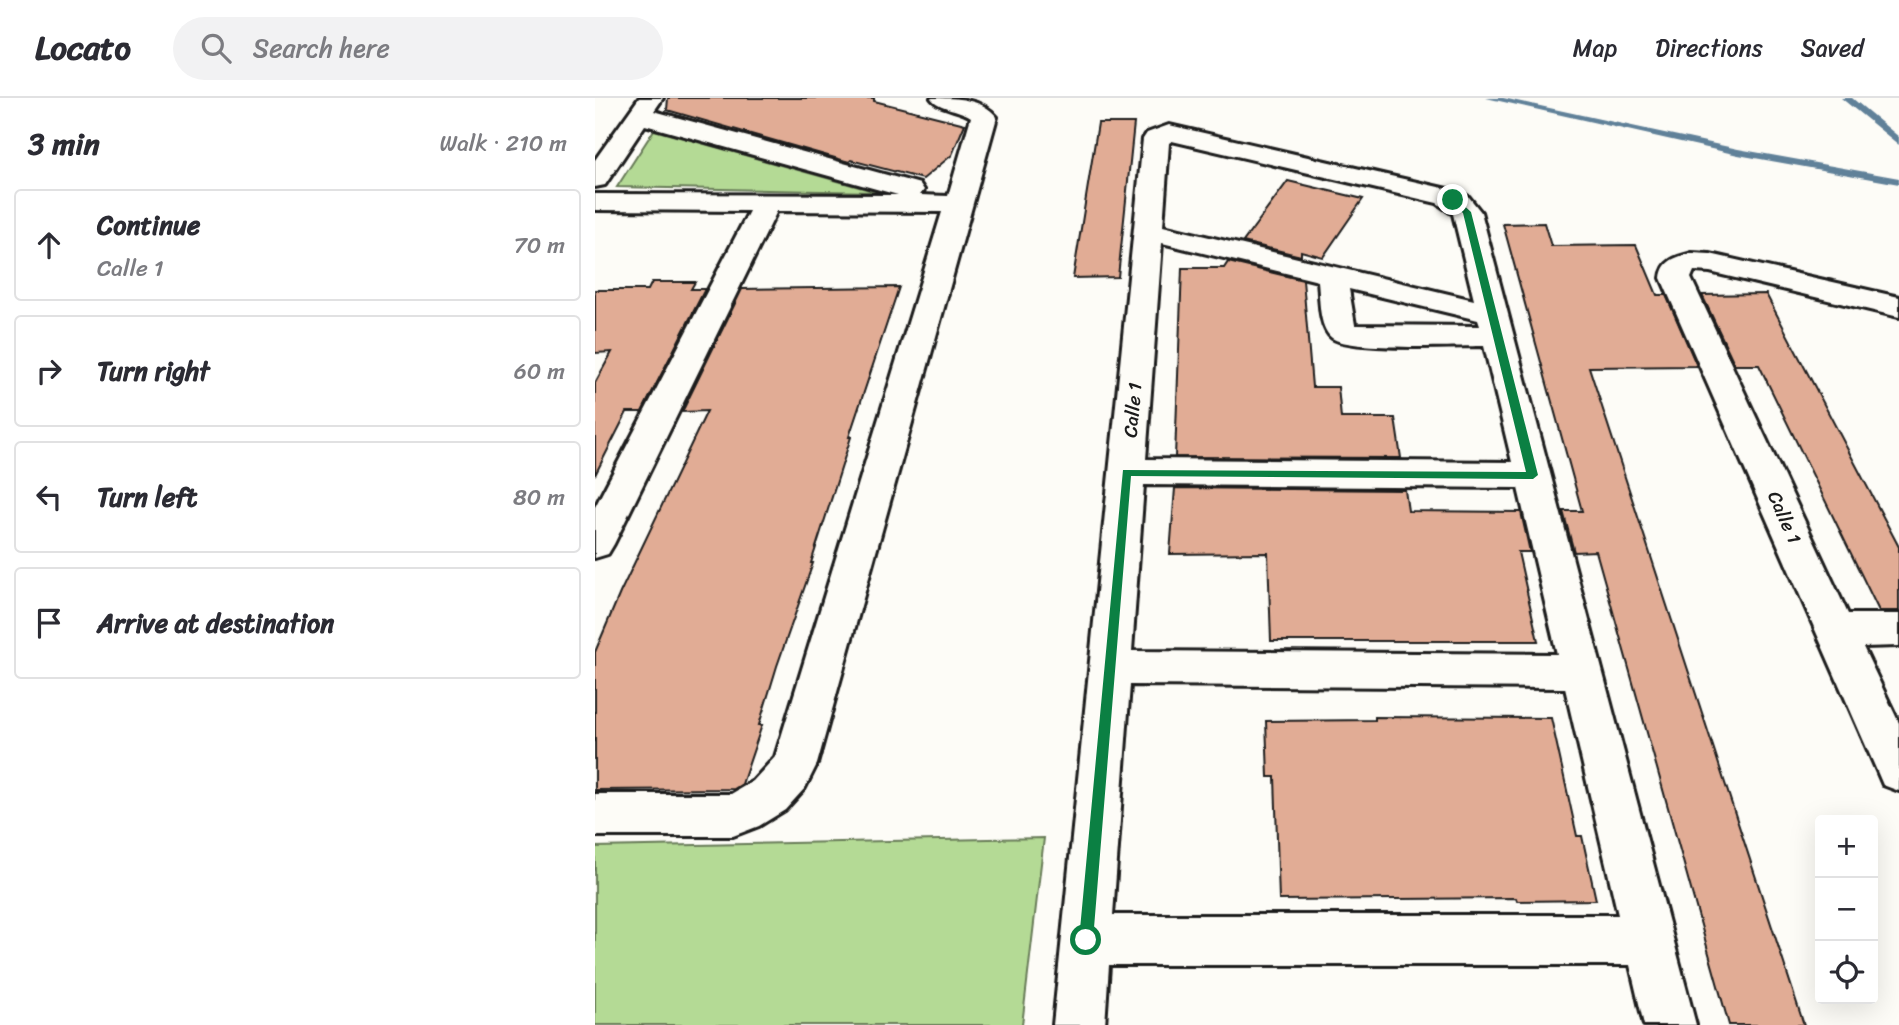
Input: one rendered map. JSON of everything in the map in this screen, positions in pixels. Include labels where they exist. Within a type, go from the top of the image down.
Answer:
[{"type":"street","points":[[595,815],[733,815],[754,807],[772,795],[786,780],[799,751],[984,117],[982,112],[971,106],[943,98]]},
{"type":"street","points":[[595,178],[645,106],[959,204]]},
{"type":"street","name":"Calle 1","points":[[1079,1025],[1156,139],[1164,134],[1176,134],[1453,200],[1467,212],[1495,325]]},
{"type":"street","points":[[595,202],[959,204]]},
{"type":"street","points":[[595,544],[767,203]]},
{"type":"street","points":[[1148,231],[1332,275],[1495,325]]},
{"type":"street","name":"Calle 1","points":[[1895,310],[1710,263],[1682,264],[1677,270],[1676,278],[1899,771]]},
{"type":"street","points":[[1332,275],[1339,326],[1344,332],[1355,335],[1495,325]]},
{"type":"street","points":[[1495,325],[1670,1025]]},
{"type":"street","points":[[1126,472],[1533,475]]},
{"type":"street","points":[[1836,631],[1899,631]]},
{"type":"street","points":[[1109,668],[1581,671]]},
{"type":"street","points":[[1086,940],[1648,940]]},
{"type":"green space","points":[[654,130],[877,192],[617,187]]},
{"type":"green space","points":[[1044,838],[1022,1025],[595,1025],[595,847]]},
{"type":"building","points":[[668,98],[874,98],[874,101],[965,124],[952,155],[923,179],[851,160],[849,162],[667,110]]},
{"type":"building","points":[[1098,123],[1134,123],[1118,277],[1073,278]]},
{"type":"building","points":[[1288,181],[1363,199],[1323,257],[1301,251],[1301,256],[1243,242]]},
{"type":"building","points":[[1544,223],[1551,246],[1636,245],[1657,295],[1666,295],[1697,366],[1589,367],[1804,1025],[1729,1025],[1596,551],[1574,552],[1563,511],[1582,511],[1503,224]]},
{"type":"building","points":[[1228,262],[1303,280],[1312,387],[1338,387],[1341,418],[1395,418],[1401,458],[1175,457],[1182,268],[1224,268]]},
{"type":"building","points":[[652,282],[695,282],[691,289],[705,289],[642,412],[627,412],[595,475],[595,383],[612,352],[595,353],[595,290],[648,290]]},
{"type":"building","points":[[899,287],[849,437],[813,563],[777,666],[759,725],[762,725],[742,784],[734,789],[595,790],[595,652],[620,593],[707,411],[682,412],[742,289]]},
{"type":"building","points":[[1766,294],[1899,547],[1899,611],[1879,611],[1759,365],[1735,365],[1702,295]]},
{"type":"building","points":[[1175,488],[1405,490],[1408,511],[1521,512],[1530,552],[1518,552],[1538,641],[1271,641],[1268,553],[1170,554]]},
{"type":"building","points":[[1375,717],[1551,718],[1577,836],[1582,836],[1596,900],[1279,900],[1275,777],[1268,777],[1266,721],[1375,720]]},
{"type":"waterway","points":[[1491,98],[1738,152],[1899,181]]},
{"type":"waterway","points":[[1846,98],[1899,142]]},
{"type":"route","points":[[1086,940],[1126,472],[1533,475],[1467,212],[1453,200]]}]
